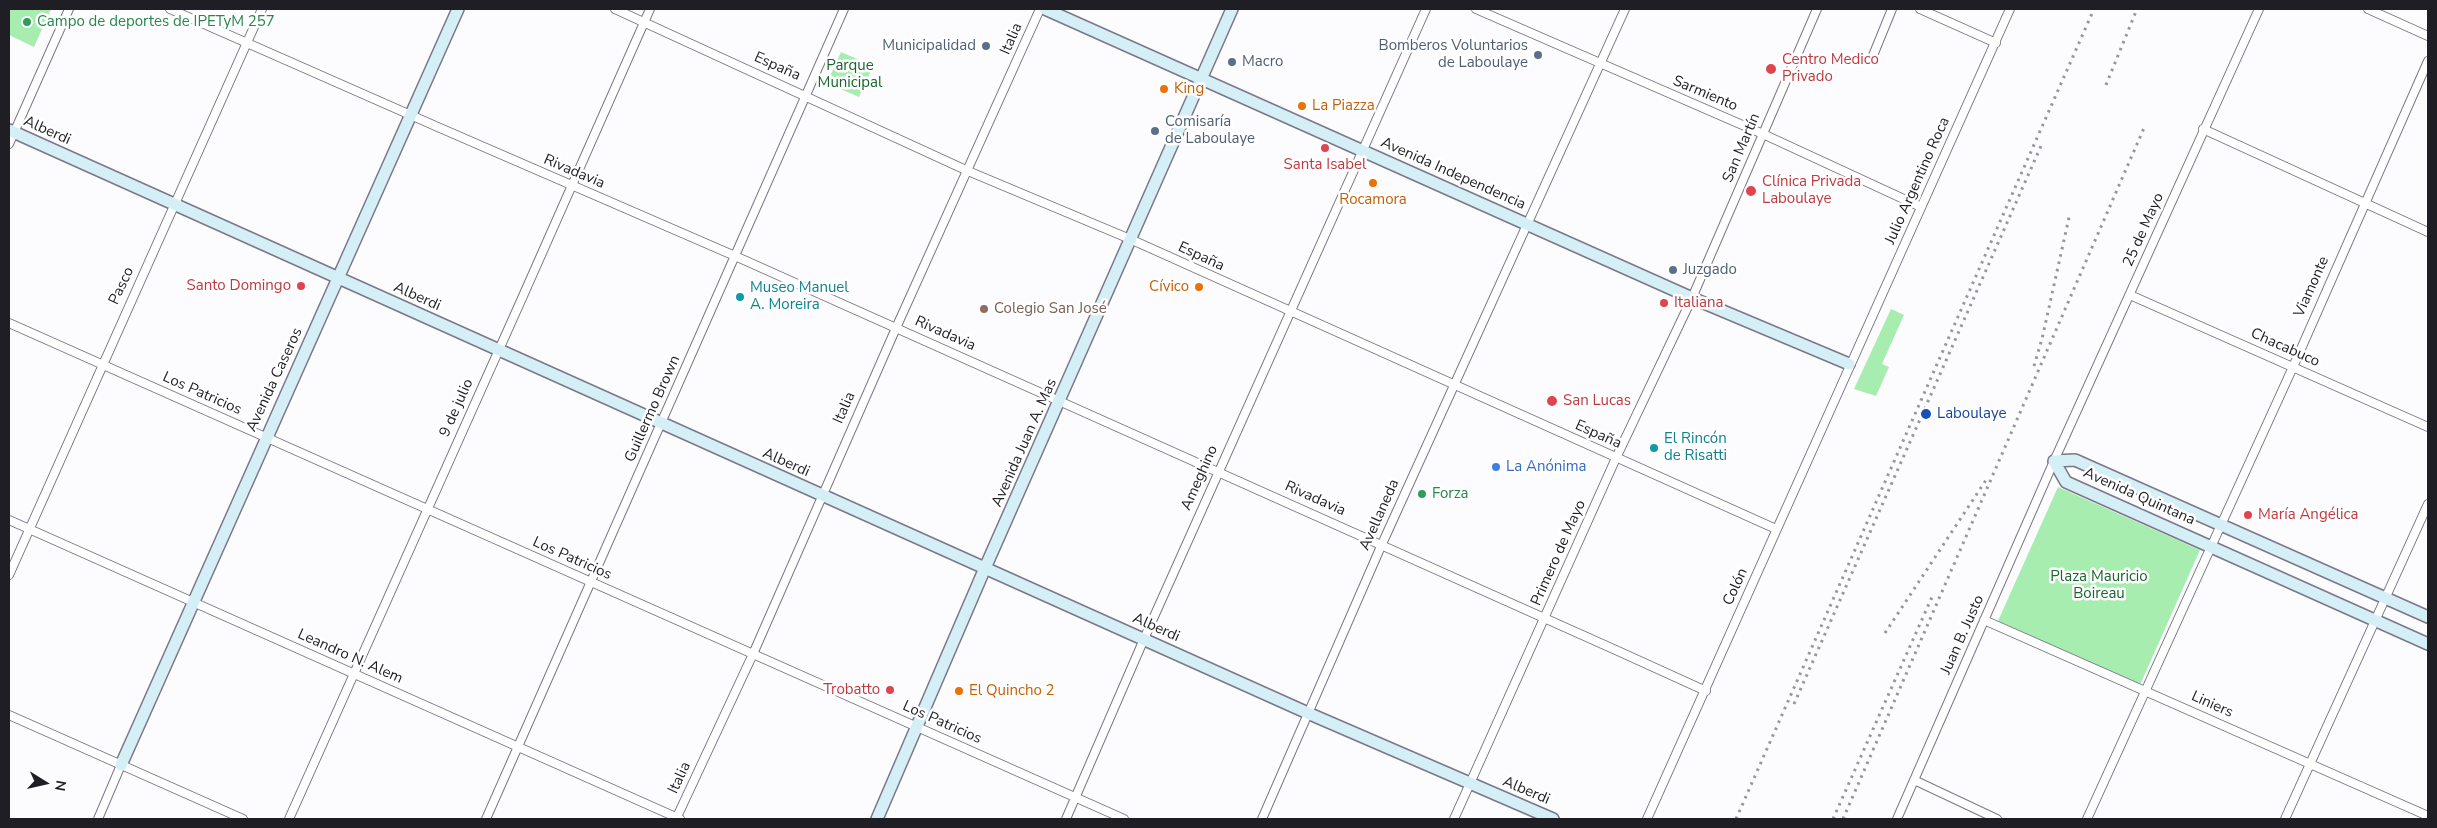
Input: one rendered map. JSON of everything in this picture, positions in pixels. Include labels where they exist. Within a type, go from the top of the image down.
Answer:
[{"type":"main road","name":"Avenida Caseros","points":[[121,765],[265,438],[339,278],[458,9]]},
{"type":"main road","name":"Avenida Independencia","points":[[1045,9],[1692,298],[1849,364]]},
{"type":"main road","name":"Avenida Juan A. Mas","points":[[876,819],[1232,9]]},
{"type":"main road","name":"Alberdi","points":[[11,131],[1310,714],[1553,819]]},
{"type":"main road","name":"Avenida Quintana","points":[[2428,617],[2075,460],[2054,461],[2066,482],[2428,644]]},
{"type":"street","points":[[9,144],[11,131],[69,9]]},
{"type":"street","name":"Rivadavia","points":[[170,9],[410,117],[574,186],[1219,470],[1706,691]]},
{"type":"street","name":"Pasco","points":[[9,576],[101,365],[248,44],[262,9]]},
{"type":"street","name":"España","points":[[615,9],[807,95],[968,171],[1130,240],[1776,529]]},
{"type":"street","name":"9 de julio","points":[[289,819],[498,350],[574,186],[650,9]]},
{"type":"street","name":"Guillermo Brown","points":[[486,819],[844,9]]},
{"type":"street","name":"Italia","points":[[678,819],[1040,9]]},
{"type":"street","name":"Ameghino","points":[[1066,819],[1219,470],[1426,9]]},
{"type":"street","name":"Sarmiento","points":[[1476,9],[1763,134],[1922,207]]},
{"type":"street","name":"Avellaneda","points":[[1262,819],[1310,714],[1382,544],[1453,385],[1624,9]]},
{"type":"street","name":"San Martín","points":[[1692,298],[1817,9]]},
{"type":"street","points":[[1872,58],[1892,9]]},
{"type":"street","points":[[1920,9],[1996,43]]},
{"type":"street","name":"Julio Argentino Roca","points":[[1849,364],[1922,207],[2010,9]]},
{"type":"street","name":"25 de Mayo","points":[[2054,461],[2130,295],[2203,128],[2259,9]]},
{"type":"street","points":[[2368,9],[2428,36]]},
{"type":"street","name":"Viamonte","points":[[2087,819],[2293,367],[2428,60]]},
{"type":"street","points":[[2203,128],[2428,232]]},
{"type":"street","name":"Chacabuco","points":[[2130,295],[2428,427]]},
{"type":"street","name":"Primero de Mayo","points":[[1454,819],[1616,458],[1692,298]]},
{"type":"street","name":"Los Patricios","points":[[9,324],[1124,819]]},
{"type":"street","name":"Colón","points":[[1647,819],[1706,691],[1849,364]]},
{"type":"street","name":"Juan B. Justo","points":[[1897,819],[2054,461]]},
{"type":"street","points":[[2285,819],[2428,504]]},
{"type":"street","name":"Leandro N. Alem","points":[[9,520],[678,819]]},
{"type":"street","name":"Liniers","points":[[1984,620],[2428,816]]},
{"type":"street","points":[[9,715],[243,819]]},
{"type":"street","points":[[98,819],[121,765]]},
{"type":"street","points":[[1914,780],[1997,819]]},
{"type":"green space","name":"Campo de deportes de IPETyM 257","points":[[9,9],[51,9],[34,47],[9,35]]},
{"type":"green space","name":"Parque Municipal","points":[[841,52],[873,66],[859,97],[827,83]]},
{"type":"green space","points":[[1891,309],[1904,315],[1882,364],[1889,367],[1876,396],[1854,389]]},
{"type":"green space","name":"Plaza Mauricio Boireau","points":[[2058,487],[2200,550],[2140,685],[1998,621]]},
{"type":"railway","points":[[1736,819],[2094,9]]},
{"type":"railway","points":[[2106,85],[2137,9]]},
{"type":"railway","points":[[1843,819],[2144,128]]},
{"type":"railway","points":[[1794,704],[2041,146]]},
{"type":"railway","points":[[2034,366],[2042,339],[2070,213]]},
{"type":"railway","points":[[1885,633],[1988,477]]},
{"type":"railway","points":[[1833,819],[1932,597]]},
{"type":"place","name":"Campo de deportes de IPETyM 257","points":[[27,22]]},
{"type":"place","name":"Municipalidad","points":[[986,46]]},
{"type":"place","name":"Bomberos Voluntarios de Laboulaye","points":[[1538,55]]},
{"type":"place","name":"Macro","points":[[1232,62]]},
{"type":"place","name":"Centro Medico Privado","points":[[1771,69]]},
{"type":"place","name":"King","points":[[1164,89]]},
{"type":"place","name":"La Piazza","points":[[1302,106]]},
{"type":"place","name":"Comisaría de Laboulaye","points":[[1155,131]]},
{"type":"place","name":"Santa Isabel","points":[[1325,148]]},
{"type":"place","name":"Rocamora","points":[[1373,183]]},
{"type":"place","name":"Clínica Privada Laboulaye","points":[[1751,191]]},
{"type":"place","name":"Juzgado","points":[[1673,270]]},
{"type":"place","name":"Santo Domingo","points":[[301,286]]},
{"type":"place","name":"Cívico","points":[[1199,287]]},
{"type":"place","name":"Museo Manuel A. Moreira","points":[[740,297]]},
{"type":"place","name":"Italiana","points":[[1664,303]]},
{"type":"place","name":"Colegio San José","points":[[984,309]]},
{"type":"place","name":"San Lucas","points":[[1552,401]]},
{"type":"place","name":"Laboulaye","points":[[1926,414]]},
{"type":"place","name":"El Rincón de Risatti","points":[[1654,448]]},
{"type":"place","name":"La Anónima","points":[[1496,467]]},
{"type":"place","name":"Forza","points":[[1422,494]]},
{"type":"place","name":"María Angélica","points":[[2248,515]]},
{"type":"place","name":"Trobatto","points":[[890,690]]},
{"type":"place","name":"El Quincho 2","points":[[959,691]]}]
